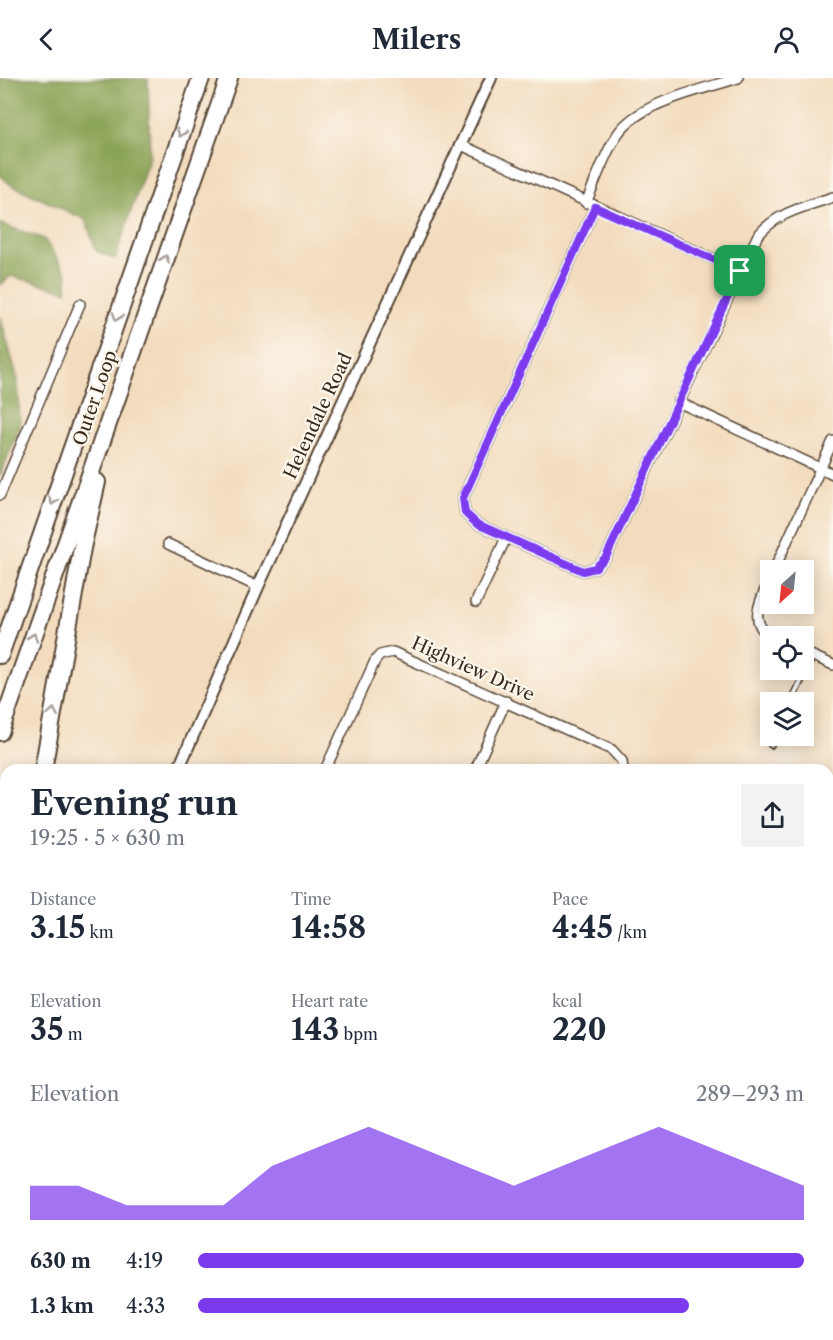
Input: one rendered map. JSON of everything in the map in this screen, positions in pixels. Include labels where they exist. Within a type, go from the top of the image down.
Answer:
[{"type":"highway","name":"Outer Loop","points":[[0,655],[201,78]]},
{"type":"highway","name":"Outer Loop","points":[[0,732],[229,78]]},
{"type":"highway","points":[[44,764],[86,527],[116,406],[139,334]]},
{"type":"street","name":"Helendale Road","points":[[181,764],[258,587],[491,78]]},
{"type":"street","points":[[738,78],[639,113],[626,123],[610,147],[591,205],[464,492],[464,506],[470,519],[506,538],[577,569],[590,570],[601,563],[757,237],[771,220],[833,197]]},
{"type":"street","points":[[461,145],[740,271]]},
{"type":"street","points":[[0,495],[80,303]]},
{"type":"street","points":[[678,402],[833,474]]},
{"type":"street","points":[[779,560],[833,441]]},
{"type":"street","points":[[476,602],[506,538]]},
{"type":"street","points":[[168,544],[258,587]]},
{"type":"street","points":[[760,605],[756,615],[760,626]]},
{"type":"street","name":"Highview Drive","points":[[328,764],[372,667],[380,655],[386,652],[399,653],[612,750],[622,760],[622,764]]},
{"type":"street","points":[[814,657],[833,665]]},
{"type":"street","points":[[478,764],[506,701]]},
{"type":"green space","points":[[0,78],[148,79],[150,155],[115,259],[96,251],[86,220],[10,184],[0,175]]},
{"type":"green space","points":[[0,224],[44,239],[67,274],[67,291],[11,276],[0,285]]},
{"type":"green space","points":[[0,316],[18,380],[20,426],[0,476]]},
{"type":"route","points":[[595,207],[740,271],[606,557],[601,563],[595,568],[583,571],[570,567],[470,519],[465,513],[464,492],[595,207]]}]
